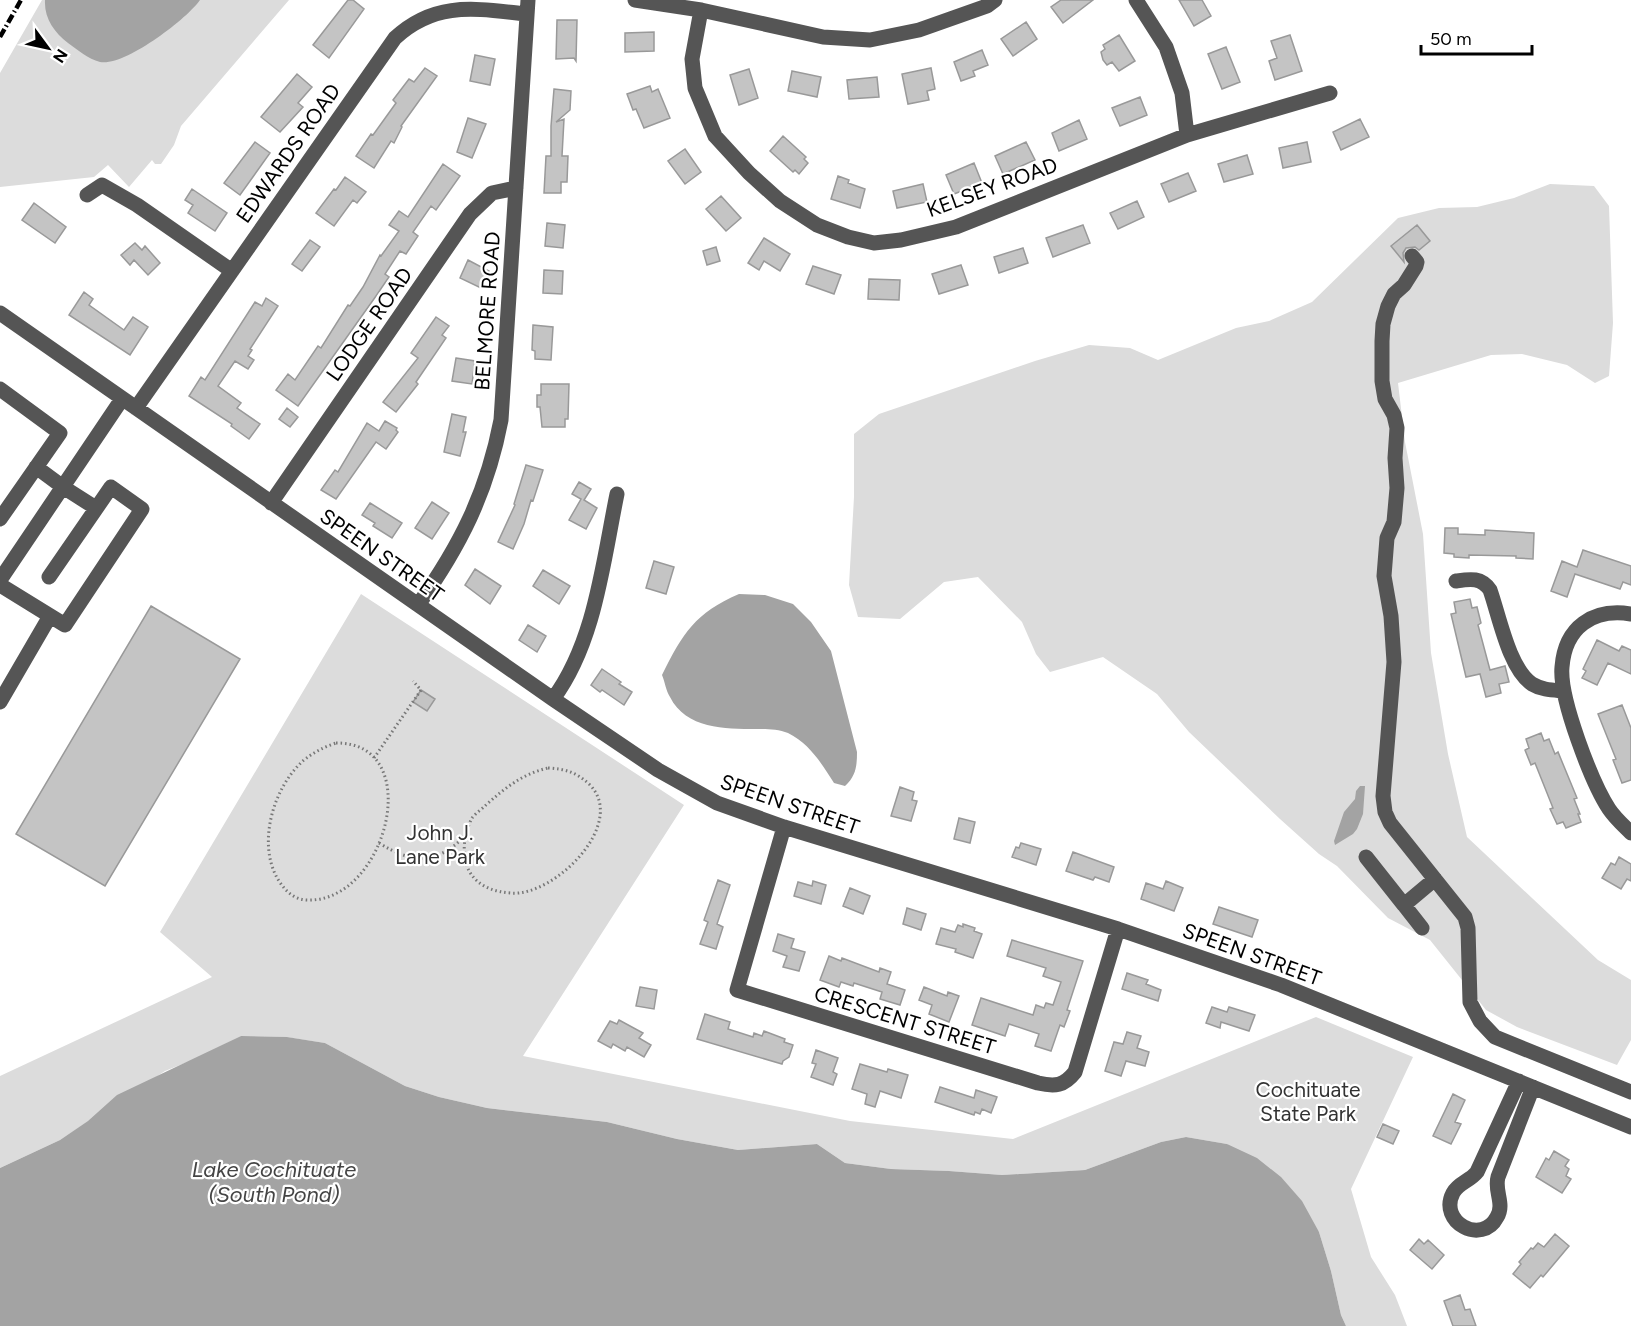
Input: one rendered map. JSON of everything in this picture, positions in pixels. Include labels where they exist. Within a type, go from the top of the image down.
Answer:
[{"type":"street","points":[[635,0],[701,10],[823,37],[870,40],[919,30],[987,6],[995,0]]},
{"type":"street","points":[[1136,0],[1166,47],[1182,93],[1187,135]]},
{"type":"street","name":"BELMORE ROAD","points":[[418,605],[444,567],[472,516],[488,473],[498,435],[502,405],[528,7]]},
{"type":"street","name":"EDWARDS ROAD","points":[[135,408],[386,48],[405,28],[431,15],[459,8],[528,7]]},
{"type":"street","name":"KELSEY ROAD","points":[[701,10],[692,59],[694,79],[695,88],[715,136],[748,173],[780,201],[817,225],[848,237],[874,243],[901,240],[956,227],[1187,135],[1330,93]]},
{"type":"street","points":[[87,195],[102,185],[137,205],[232,271]]},
{"type":"street","name":"LODGE ROAD","points":[[271,502],[470,214],[492,193],[516,188]]},
{"type":"street","points":[[1412,255],[1416,266],[1404,285],[1394,294],[1388,306],[1383,324],[1382,341],[1382,381],[1385,399],[1394,415],[1397,428],[1395,469],[1397,488],[1394,522],[1387,538],[1384,576],[1391,616],[1394,662],[1383,796],[1385,812],[1390,824],[1465,917],[1468,928],[1470,1002],[1480,1021],[1495,1037],[1631,1092]]},
{"type":"street","name":"SPEEN STREET","points":[[0,314],[553,699],[658,770],[688,787],[738,811],[784,827],[1118,929],[1255,975],[1631,1127]]},
{"type":"street","points":[[0,389],[60,433],[0,519]]},
{"type":"street","points":[[0,580],[122,399]]},
{"type":"street","points":[[36,467],[96,508]]},
{"type":"street","points":[[0,585],[65,625],[142,509],[111,487],[49,578]]},
{"type":"street","points":[[553,699],[573,668],[586,634],[617,494]]},
{"type":"street","points":[[1456,581],[1472,579],[1486,585],[1490,590],[1509,648],[1523,675],[1539,688],[1564,691]]},
{"type":"street","points":[[1631,614],[1608,613],[1587,619],[1572,636],[1562,667],[1564,691],[1576,733],[1602,796],[1610,810],[1631,833]]},
{"type":"street","points":[[0,702],[50,616]]},
{"type":"street","name":"CRESCENT STREET","points":[[784,827],[737,990],[1038,1083],[1057,1086],[1065,1083],[1075,1072],[1118,929]]},
{"type":"street","points":[[1366,857],[1422,928]]},
{"type":"street","points":[[1404,905],[1435,879]]},
{"type":"street","points":[[1526,1084],[1497,1177],[1499,1214],[1488,1227],[1468,1230],[1453,1216],[1450,1209],[1452,1196],[1456,1189],[1471,1179],[1479,1168],[1526,1084]]},
{"type":"path","points":[[374,758],[421,690],[413,681]]},
{"type":"path","points":[[336,743],[351,743],[374,758],[382,767],[389,802],[386,824],[379,843],[360,876],[332,896],[306,900],[294,897],[284,888],[273,872],[269,853],[269,828],[276,804],[287,782],[303,762],[320,749],[336,743]]},
{"type":"path","points":[[379,843],[401,855],[417,860],[437,856],[453,849],[466,835],[472,818],[502,790],[532,771],[548,768],[563,768],[579,775],[594,789],[600,803],[600,818],[581,855],[566,870],[531,891],[514,894],[497,892],[481,885],[471,876],[465,862],[466,835]]},
{"type":"green space","points":[[42,0],[289,0],[181,126],[174,145],[161,164],[155,164],[152,160],[129,187],[108,165],[94,177],[0,187],[0,73]]},
{"type":"green space","points":[[1550,184],[1594,186],[1609,206],[1613,323],[1609,376],[1595,383],[1567,365],[1522,354],[1491,355],[1398,383],[1405,442],[1423,534],[1431,653],[1448,754],[1467,837],[1598,960],[1631,980],[1631,1040],[1617,1065],[1517,1027],[1486,1010],[1430,940],[1388,918],[1337,866],[1319,854],[1280,819],[1189,732],[1157,694],[1103,657],[1050,672],[1036,654],[1022,622],[978,577],[944,582],[900,619],[858,617],[849,585],[854,497],[854,434],[879,414],[1089,345],[1130,348],[1158,360],[1236,328],[1269,321],[1312,302],[1398,218],[1439,208],[1477,207],[1514,198]]},
{"type":"green space","points":[[361,594],[684,805],[523,1056],[850,1121],[1013,1139],[1316,1017],[1413,1057],[1351,1189],[1371,1257],[1395,1295],[1407,1326],[1346,1326],[1319,1232],[1227,1144],[1186,1137],[1161,1142],[1085,1170],[1002,1175],[891,1169],[845,1163],[817,1144],[738,1150],[677,1139],[607,1122],[487,1108],[439,1097],[405,1086],[325,1043],[286,1037],[241,1036],[200,1057],[165,1071],[60,1140],[0,1168],[0,1076],[212,977],[160,932]]},
{"type":"water","points":[[45,0],[200,0],[169,29],[139,50],[111,62],[100,62],[83,54],[58,34],[48,19]]},
{"type":"water","points":[[739,594],[765,595],[793,604],[811,622],[831,651],[857,752],[855,770],[845,786],[834,783],[820,761],[796,737],[780,731],[707,725],[686,716],[677,708],[669,695],[662,675],[684,636],[711,609]]},
{"type":"water","points":[[1360,786],[1365,786],[1363,814],[1357,829],[1335,845],[1334,841],[1344,812],[1355,799],[1356,791]]},
{"type":"water","name":"Lake Cochituate (South Pond)","points":[[241,1036],[287,1037],[325,1043],[405,1086],[439,1097],[487,1108],[607,1122],[677,1139],[738,1150],[817,1144],[845,1163],[891,1169],[1002,1175],[1085,1170],[1161,1142],[1186,1137],[1227,1144],[1257,1158],[1281,1177],[1302,1201],[1319,1232],[1346,1326],[0,1326],[0,1168],[60,1140],[88,1121],[117,1095]]},
{"type":"building","points":[[348,0],[353,0],[364,9],[329,58],[313,45]]},
{"type":"building","points":[[1061,0],[1093,0],[1063,23],[1051,7]]},
{"type":"building","points":[[1179,0],[1202,0],[1211,16],[1194,26]]},
{"type":"building","points":[[557,20],[577,20],[576,61],[574,58],[556,59]]},
{"type":"building","points":[[1026,22],[1037,39],[1013,56],[1001,39]]},
{"type":"building","points":[[654,32],[654,51],[625,52],[625,33]]},
{"type":"building","points":[[1119,35],[1135,61],[1119,71],[1112,62],[1107,65],[1101,52],[1105,49],[1103,45]]},
{"type":"building","points":[[1290,35],[1302,71],[1275,80],[1269,61],[1277,58],[1271,41]]},
{"type":"building","points":[[1226,47],[1240,82],[1222,89],[1208,54]]},
{"type":"building","points":[[982,50],[988,65],[973,71],[975,76],[961,81],[954,62]]},
{"type":"building","points":[[475,55],[495,59],[490,85],[470,81]]},
{"type":"building","points":[[425,68],[437,76],[401,126],[394,143],[391,141],[374,168],[356,156],[396,103],[393,100],[409,79],[414,82]]},
{"type":"building","points":[[931,68],[935,89],[927,91],[929,100],[908,104],[902,74]]},
{"type":"building","points":[[749,69],[758,98],[739,105],[730,75]]},
{"type":"building","points":[[792,71],[821,77],[817,97],[788,91]]},
{"type":"building","points":[[297,74],[312,87],[298,103],[303,107],[280,132],[261,117]]},
{"type":"building","points":[[877,77],[879,97],[849,99],[847,80]]},
{"type":"building","points":[[650,86],[652,92],[658,89],[670,118],[644,128],[627,94]]},
{"type":"building","points":[[554,89],[571,91],[570,110],[556,122],[564,119],[562,156],[568,156],[567,182],[561,182],[561,193],[544,193],[546,156],[551,156]]},
{"type":"building","points":[[1140,97],[1147,115],[1120,126],[1112,108]]},
{"type":"building","points":[[468,118],[486,124],[472,158],[457,152]]},
{"type":"building","points":[[1360,119],[1369,137],[1341,150],[1333,132]]},
{"type":"building","points":[[1079,120],[1087,139],[1059,151],[1052,133]]},
{"type":"building","points":[[783,136],[806,157],[804,159],[808,163],[799,174],[795,170],[793,172],[770,151]]},
{"type":"building","points":[[255,142],[270,153],[240,195],[224,183]]},
{"type":"building","points":[[1026,142],[1035,160],[1003,174],[995,156]]},
{"type":"building","points":[[1307,142],[1311,162],[1283,168],[1279,148]]},
{"type":"building","points":[[685,149],[701,172],[685,184],[668,161]]},
{"type":"building","points":[[1247,155],[1253,174],[1224,182],[1218,164]]},
{"type":"building","points":[[974,163],[982,183],[954,194],[946,175]]},
{"type":"building","points":[[443,164],[460,176],[436,210],[431,206],[413,232],[418,236],[406,254],[400,251],[385,274],[389,277],[298,406],[276,390],[288,374],[295,380],[318,346],[321,348],[348,305],[350,306],[363,287],[380,255],[399,231],[389,225],[399,211],[408,217]]},
{"type":"building","points":[[1188,173],[1196,191],[1169,202],[1161,184]]},
{"type":"building","points":[[838,176],[849,180],[848,183],[865,189],[860,208],[831,199]]},
{"type":"building","points":[[345,177],[366,192],[357,203],[353,200],[334,226],[316,213]]},
{"type":"building","points":[[923,184],[927,202],[897,208],[893,191]]},
{"type":"building","points":[[192,189],[227,213],[215,231],[188,213],[193,205],[185,200]]},
{"type":"building","points":[[721,196],[741,218],[726,231],[706,209]]},
{"type":"building","points":[[1137,201],[1144,217],[1118,229],[1110,213]]},
{"type":"building","points":[[34,203],[66,227],[55,243],[22,220]]},
{"type":"building","points":[[547,223],[565,225],[563,248],[545,246]]},
{"type":"building","points":[[1083,225],[1090,243],[1053,257],[1046,238]]},
{"type":"building","points":[[1417,225],[1430,241],[1419,250],[1415,247],[1406,248],[1403,253],[1404,262],[1391,246]]},
{"type":"building","points":[[764,238],[790,254],[780,271],[764,261],[759,270],[748,263]]},
{"type":"building","points":[[310,240],[320,247],[302,271],[292,264]]},
{"type":"building","points":[[135,243],[142,250],[145,246],[160,263],[148,275],[134,260],[130,265],[121,255]]},
{"type":"building","points":[[716,247],[720,261],[707,265],[703,251]]},
{"type":"building","points":[[1023,248],[1028,263],[999,273],[994,257]]},
{"type":"building","points":[[468,260],[489,271],[481,288],[460,278]]},
{"type":"building","points":[[961,265],[968,285],[939,294],[932,274]]},
{"type":"building","points":[[813,266],[841,275],[834,294],[806,284]]},
{"type":"building","points":[[544,270],[563,271],[562,294],[543,293]]},
{"type":"building","points":[[869,279],[900,280],[899,300],[868,299]]},
{"type":"building","points":[[84,292],[93,299],[89,305],[124,330],[133,317],[148,327],[130,355],[69,315]]},
{"type":"building","points":[[266,298],[278,306],[250,349],[252,350],[248,356],[254,360],[248,369],[235,361],[218,386],[241,403],[237,408],[260,424],[249,439],[231,426],[232,424],[189,396],[201,377],[205,380],[255,302],[262,306]]},
{"type":"building","points":[[436,317],[449,326],[442,335],[446,338],[416,382],[418,384],[396,412],[383,402],[418,358],[411,353]]},
{"type":"building","points":[[533,325],[553,327],[551,360],[535,359],[535,351],[532,350]]},
{"type":"building","points":[[456,358],[475,361],[472,384],[452,381]]},
{"type":"building","points":[[541,384],[569,384],[568,419],[565,419],[565,427],[542,427],[540,407],[537,407],[537,395],[541,395]]},
{"type":"building","points":[[287,408],[298,417],[290,427],[279,419]]},
{"type":"building","points":[[452,414],[466,417],[463,432],[466,432],[460,456],[444,452]]},
{"type":"building","points":[[385,421],[397,428],[398,432],[386,449],[376,442],[336,499],[321,490],[335,470],[338,472],[367,423],[379,431]]},
{"type":"building","points":[[526,465],[543,470],[513,549],[498,542],[515,505]]},
{"type":"building","points":[[579,482],[591,489],[584,500],[597,508],[586,529],[569,520],[581,499],[572,494]]},
{"type":"building","points":[[432,502],[449,513],[432,539],[415,528]]},
{"type":"building","points":[[370,503],[402,523],[392,538],[373,526],[375,523],[362,515]]},
{"type":"building","points":[[1445,528],[1458,528],[1458,534],[1485,535],[1485,530],[1534,533],[1533,559],[1516,558],[1516,556],[1454,557],[1454,554],[1444,553]]},
{"type":"building","points":[[1583,550],[1631,566],[1631,585],[1623,582],[1620,589],[1575,574],[1567,597],[1551,591],[1562,561],[1577,567]]},
{"type":"building","points":[[654,561],[674,567],[666,594],[646,588]]},
{"type":"building","points":[[475,569],[501,586],[490,604],[465,585]]},
{"type":"building","points":[[543,570],[570,586],[559,604],[533,586]]},
{"type":"building","points":[[1470,599],[1472,608],[1477,607],[1481,623],[1478,625],[1490,670],[1505,666],[1509,682],[1499,684],[1501,693],[1486,697],[1480,674],[1466,677],[1451,614],[1456,613],[1454,602]]},
{"type":"building","points":[[151,606],[240,659],[105,886],[16,834]]},
{"type":"building","points":[[528,625],[546,636],[537,652],[519,640]]},
{"type":"building","points":[[1597,640],[1619,651],[1622,646],[1631,650],[1631,674],[1608,663],[1597,685],[1582,678],[1586,671],[1583,669]]},
{"type":"building","points":[[602,669],[632,692],[624,705],[591,685]]},
{"type":"building","points":[[421,690],[435,699],[427,711],[413,702]]},
{"type":"building","points":[[1622,705],[1631,728],[1631,780],[1622,783],[1613,760],[1616,759],[1598,714]]},
{"type":"building","points":[[1541,733],[1544,741],[1549,739],[1555,754],[1558,752],[1577,798],[1574,799],[1581,822],[1566,828],[1563,822],[1557,824],[1535,763],[1531,765],[1525,750],[1529,748],[1526,739]]},
{"type":"building","points":[[900,787],[914,792],[912,800],[917,801],[911,821],[891,816]]},
{"type":"building","points":[[959,818],[975,822],[970,843],[954,839]]},
{"type":"building","points":[[1021,843],[1041,849],[1036,865],[1012,857],[1016,847],[1019,848]]},
{"type":"building","points":[[1073,852],[1114,867],[1109,882],[1095,877],[1093,880],[1066,871]]},
{"type":"building","points":[[1619,857],[1631,864],[1631,881],[1627,879],[1621,889],[1602,878],[1611,863],[1615,865]]},
{"type":"building","points":[[718,880],[730,885],[717,924],[723,927],[716,949],[700,944],[708,922],[704,920]]},
{"type":"building","points":[[813,881],[826,885],[821,904],[794,896],[798,882],[812,886]]},
{"type":"building","points":[[1166,881],[1183,888],[1174,911],[1141,899],[1146,883],[1163,889]]},
{"type":"building","points":[[850,888],[870,896],[863,914],[843,906]]},
{"type":"building","points":[[1219,907],[1258,920],[1252,937],[1213,924]]},
{"type":"building","points":[[907,908],[926,914],[921,930],[903,924]]},
{"type":"building","points":[[963,924],[975,928],[974,931],[982,934],[973,958],[955,952],[956,949],[936,944],[941,928],[955,932],[958,925],[963,927]]},
{"type":"building","points":[[778,934],[794,939],[791,948],[805,952],[799,971],[783,967],[787,956],[773,951]]},
{"type":"building","points":[[1012,940],[1083,961],[1067,1010],[1070,1011],[1064,1027],[1060,1025],[1051,1051],[1035,1046],[1039,1034],[1009,1024],[1005,1036],[972,1025],[981,998],[1033,1015],[1036,1005],[1044,1008],[1046,1003],[1053,1005],[1061,982],[1043,976],[1046,968],[1007,956]]},
{"type":"building","points":[[829,956],[841,961],[842,958],[879,972],[880,968],[891,972],[887,984],[905,990],[900,1005],[880,999],[882,992],[854,983],[853,986],[841,982],[839,987],[820,980]]},
{"type":"building","points":[[1127,973],[1148,980],[1146,984],[1161,990],[1158,1001],[1122,989]]},
{"type":"building","points":[[640,987],[657,990],[654,1009],[636,1006]]},
{"type":"building","points":[[924,987],[947,996],[948,992],[959,996],[949,1022],[929,1014],[932,1005],[919,1000]]},
{"type":"building","points":[[1212,1007],[1227,1012],[1229,1007],[1255,1015],[1249,1031],[1221,1022],[1220,1028],[1206,1023]]},
{"type":"building","points":[[705,1014],[730,1022],[728,1029],[753,1037],[754,1033],[762,1036],[764,1031],[785,1039],[784,1042],[793,1045],[789,1057],[782,1064],[697,1039]]},
{"type":"building","points":[[619,1020],[643,1033],[639,1038],[651,1045],[644,1057],[627,1047],[625,1051],[613,1044],[611,1048],[598,1041],[610,1021],[617,1024]]},
{"type":"building","points":[[1127,1032],[1141,1036],[1137,1048],[1149,1052],[1145,1066],[1126,1061],[1121,1076],[1105,1071],[1114,1042],[1123,1044]]},
{"type":"building","points":[[816,1050],[838,1058],[833,1072],[837,1074],[833,1085],[811,1077],[816,1064],[812,1063]]},
{"type":"building","points":[[860,1064],[908,1075],[901,1098],[880,1091],[875,1107],[865,1104],[867,1094],[852,1089]]},
{"type":"building","points":[[940,1087],[974,1098],[976,1090],[997,1097],[991,1113],[982,1109],[980,1114],[975,1112],[974,1115],[935,1102]]},
{"type":"building","points":[[1453,1094],[1465,1100],[1455,1122],[1461,1124],[1451,1144],[1433,1136]]},
{"type":"building","points":[[1383,1124],[1399,1131],[1393,1144],[1377,1137]]},
{"type":"building","points":[[1554,1151],[1569,1160],[1565,1166],[1569,1169],[1566,1176],[1571,1179],[1562,1193],[1536,1177],[1546,1158],[1549,1160]]},
{"type":"building","points":[[1555,1234],[1569,1246],[1543,1277],[1541,1275],[1530,1288],[1513,1274],[1521,1264],[1519,1262],[1531,1248],[1533,1249],[1538,1243],[1544,1247]]},
{"type":"building","points":[[1419,1239],[1424,1244],[1428,1240],[1444,1255],[1432,1269],[1410,1250]]},
{"type":"building","points":[[1460,1295],[1465,1310],[1470,1309],[1476,1326],[1453,1326],[1444,1301]]},
{"type":"railway","points":[[0,37],[21,0]]},
{"type":"park label","name":"John J. Lane Park","points":[[440,844]]},
{"type":"park label","name":"Cochituate State Park","points":[[1308,1101]]}]
